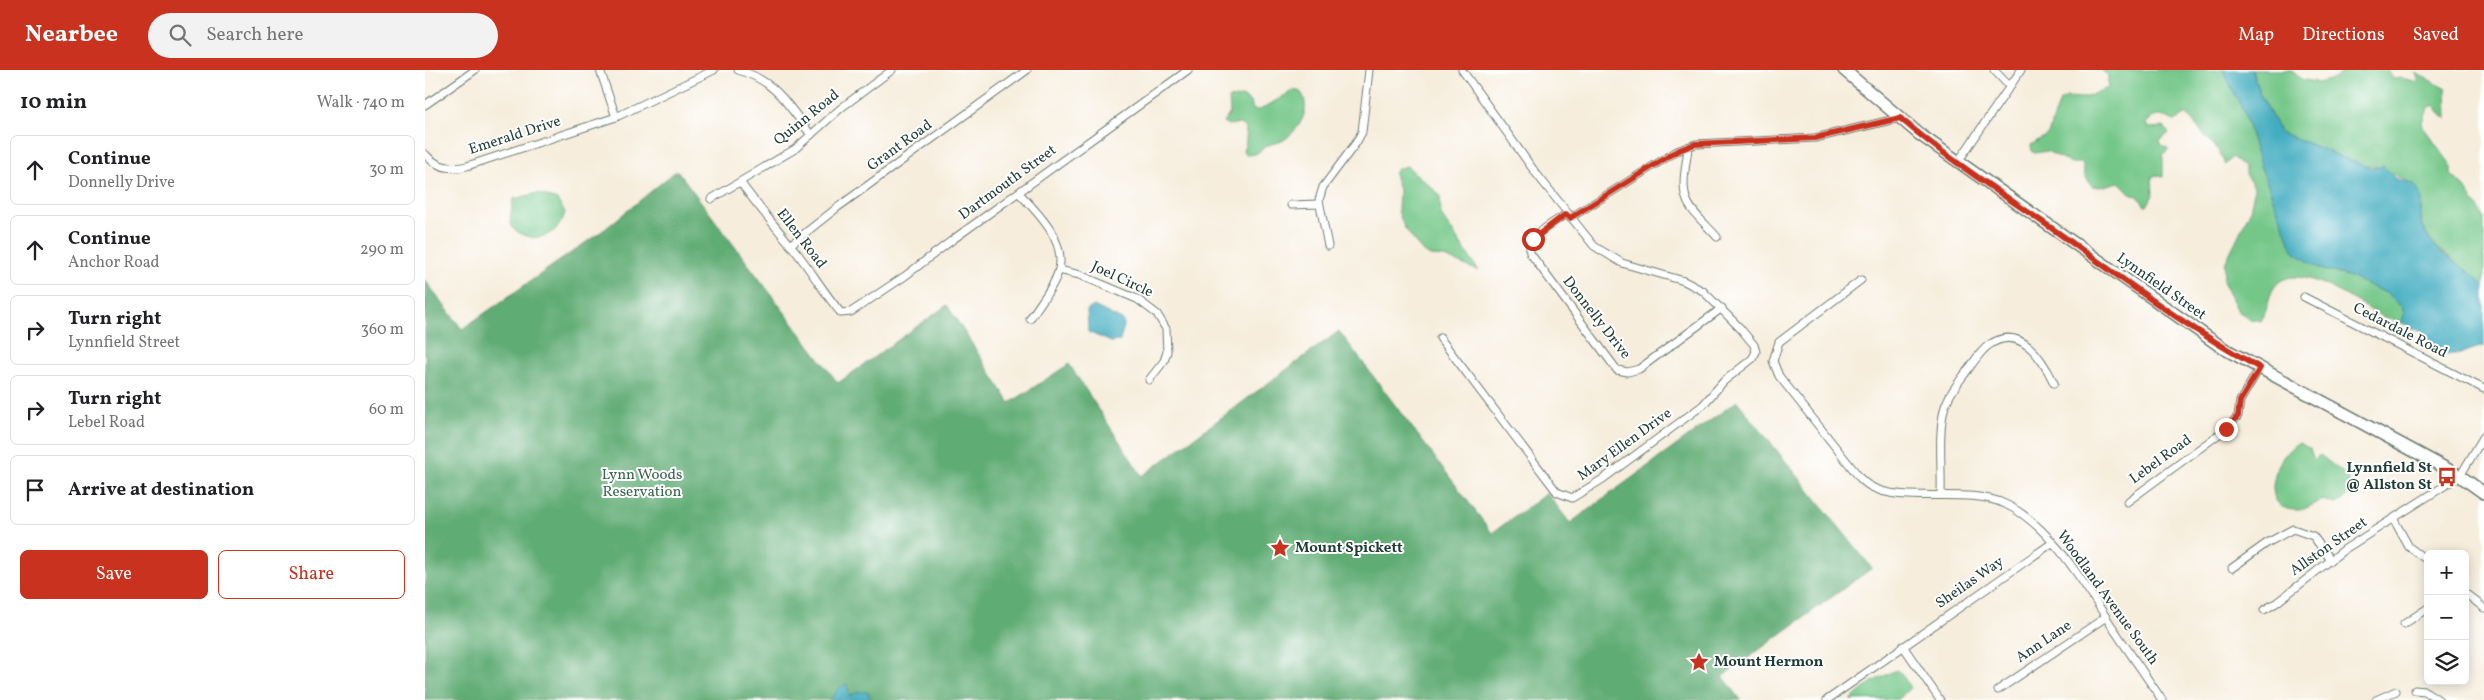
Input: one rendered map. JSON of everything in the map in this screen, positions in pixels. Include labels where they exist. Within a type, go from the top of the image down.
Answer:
[{"type":"main road","name":"Lynnfield Street","points":[[1849,72],[1900,118],[1958,162],[2223,348],[2461,476],[2484,493]]},
{"type":"street","points":[[425,105],[475,70]]},
{"type":"street","points":[[600,70],[616,117]]},
{"type":"street","name":"Emerald Drive","points":[[425,154],[443,166],[464,167],[616,117],[714,70]]},
{"type":"street","points":[[738,70],[763,80],[777,91],[811,135]]},
{"type":"street","name":"Quinn Road","points":[[711,199],[741,183],[795,149],[841,108],[892,70]]},
{"type":"street","name":"Grant Road","points":[[790,245],[838,207],[1027,70]]},
{"type":"street","name":"Dartmouth Street","points":[[841,312],[851,312],[868,302],[1188,70]]},
{"type":"street","points":[[1328,246],[1319,204],[1323,187],[1357,143],[1362,132],[1369,70]]},
{"type":"street","points":[[1462,70],[1568,216],[1594,246],[1613,259],[1632,267],[1689,284],[1703,291],[1722,308]]},
{"type":"street","points":[[1994,70],[2010,87]]},
{"type":"street","points":[[1958,162],[2021,70]]},
{"type":"street","points":[[1568,216],[1677,151],[1688,147],[1705,142],[1815,138],[1900,118]]},
{"type":"street","points":[[1688,147],[1686,198],[1691,207],[1717,237]]},
{"type":"street","name":"Ellen Road","points":[[741,183],[841,312]]},
{"type":"street","points":[[1019,193],[1038,213],[1056,242],[1060,255],[1059,270],[1030,319]]},
{"type":"street","points":[[1291,205],[1319,204]]},
{"type":"street","name":"Donnelly Drive","points":[[1568,216],[1533,239],[1529,245],[1530,253],[1617,370],[1628,372],[1639,369],[1722,308]]},
{"type":"street","name":"Joel Circle","points":[[1059,270],[1080,275],[1137,299],[1148,305],[1162,320],[1167,334],[1166,356],[1149,380]]},
{"type":"street","name":"Woodland Avenue South","points":[[1861,280],[1788,333],[1779,342],[1774,352],[1774,366],[1779,376],[1865,484],[1884,494],[1979,496],[2007,505],[2031,520],[2052,543],[2163,700]]},
{"type":"street","name":"Cedardale Road","points":[[2304,297],[2484,389]]},
{"type":"street","name":"Mary Ellen Drive","points":[[1440,338],[1557,492],[1569,498],[1577,497],[1696,411],[1728,377],[1752,359],[1756,352],[1752,343],[1722,308]]},
{"type":"street","points":[[1941,494],[1945,409],[1955,387],[1985,348],[2003,340],[2017,341],[2029,345],[2039,356],[2054,383]]},
{"type":"street","name":"Lebel Road","points":[[2127,502],[2226,429],[2238,416],[2240,401],[2260,368]]},
{"type":"street","points":[[2461,476],[2484,436]]},
{"type":"street","name":"Allston Street","points":[[2264,610],[2345,549],[2394,520],[2461,476]]},
{"type":"street","points":[[2394,520],[2409,547],[2424,558]]},
{"type":"street","points":[[2232,568],[2267,543],[2293,529],[2313,536],[2331,560]]},
{"type":"street","name":"Sheilas Way","points":[[1827,700],[2052,543]]},
{"type":"street","points":[[2468,595],[2484,608]]},
{"type":"street","points":[[2404,624],[2424,611]]},
{"type":"street","name":"Ann Lane","points":[[1998,690],[2106,618]]},
{"type":"street","points":[[1903,646],[1940,700]]},
{"type":"street","points":[[2415,690],[2426,692],[2439,700]]},
{"type":"street","points":[[2376,700],[2396,692]]},
{"type":"green space","points":[[2101,70],[2223,70],[2244,113],[2260,165],[2294,252],[2320,269],[2348,276],[2386,293],[2402,307],[2404,314],[2402,323],[2384,317],[2316,281],[2301,278],[2289,278],[2274,287],[2261,321],[2250,319],[2238,311],[2223,281],[2225,263],[2249,214],[2254,187],[2245,174],[2245,168],[2232,157],[2225,165],[2218,150],[2186,114],[2175,121],[2157,116],[2146,123],[2148,128],[2164,127],[2169,133],[2160,141],[2161,145],[2169,150],[2163,155],[2163,177],[2156,175],[2152,177],[2153,195],[2147,206],[2138,196],[2132,195],[2119,182],[2100,187],[2092,186],[2085,176],[2082,163],[2071,163],[2047,151],[2032,152],[2031,145],[2048,134],[2060,101],[2067,97],[2085,98],[2108,87],[2108,75]]},
{"type":"green space","points":[[2252,70],[2291,70],[2301,79],[2318,83],[2333,79],[2348,70],[2388,70],[2393,79],[2402,78],[2418,82],[2415,72],[2446,89],[2447,118],[2442,116],[2434,105],[2428,108],[2421,124],[2451,165],[2451,175],[2463,185],[2484,217],[2484,285],[2433,244],[2422,227],[2421,200],[2415,185],[2378,167],[2359,164],[2280,132],[2260,94]]},
{"type":"green space","points":[[1294,90],[1301,92],[1305,106],[1302,120],[1298,127],[1282,141],[1269,145],[1255,154],[1246,154],[1243,151],[1246,140],[1245,129],[1239,124],[1228,125],[1223,123],[1230,113],[1229,98],[1244,97],[1251,103],[1253,110],[1260,110]]},
{"type":"green space","points":[[1407,166],[1440,195],[1441,215],[1479,271],[1444,257],[1430,256],[1421,250],[1404,227],[1398,211],[1399,190],[1394,174],[1397,169]]},
{"type":"green space","name":"Lynn Woods Reservation","points":[[677,170],[838,383],[947,305],[1010,403],[1069,364],[1142,476],[1339,331],[1492,533],[1547,493],[1570,523],[1737,401],[1872,568],[1723,676],[1741,700],[870,700],[871,697],[859,692],[849,696],[839,688],[831,700],[425,700],[425,280],[462,329],[605,229]]},
{"type":"green space","points":[[538,193],[557,200],[565,212],[559,225],[550,234],[531,237],[517,232],[512,226],[513,199]]},
{"type":"green space","points":[[2300,443],[2310,449],[2314,460],[2320,455],[2346,475],[2349,488],[2346,496],[2340,502],[2336,504],[2324,500],[2299,510],[2285,508],[2277,502],[2273,492],[2277,469],[2283,457],[2291,448]]},
{"type":"green space","points":[[1896,670],[1902,674],[1910,688],[1899,699],[1850,700],[1872,682]]},
{"type":"water","points":[[2223,70],[2252,70],[2260,94],[2280,132],[2359,164],[2373,168],[2383,166],[2395,178],[2415,185],[2421,200],[2422,227],[2427,236],[2441,252],[2484,285],[2484,346],[2457,354],[2448,354],[2436,347],[2419,331],[2402,323],[2404,314],[2402,307],[2386,293],[2348,276],[2320,269],[2294,252],[2260,165],[2244,113]]},
{"type":"water","points":[[1094,306],[1122,320],[1124,325],[1120,341],[1111,342],[1088,332],[1087,310]]},
{"type":"water","points":[[847,684],[849,696],[859,692],[869,692],[869,700],[831,700],[839,688]]},
{"type":"place","name":"Lynnfield St @ Allston St","points":[[2447,477]]},
{"type":"place","name":"Mount Spickett","points":[[1280,548]]},
{"type":"place","name":"Mount Hermon","points":[[1699,662]]},
{"type":"route","points":[[1533,239],[1566,214],[1570,218],[1654,167],[1665,158],[1695,144],[1825,137],[1900,118],[1971,172],[2104,266],[2223,348],[2260,368],[2240,401],[2238,416],[2226,429]]}]
